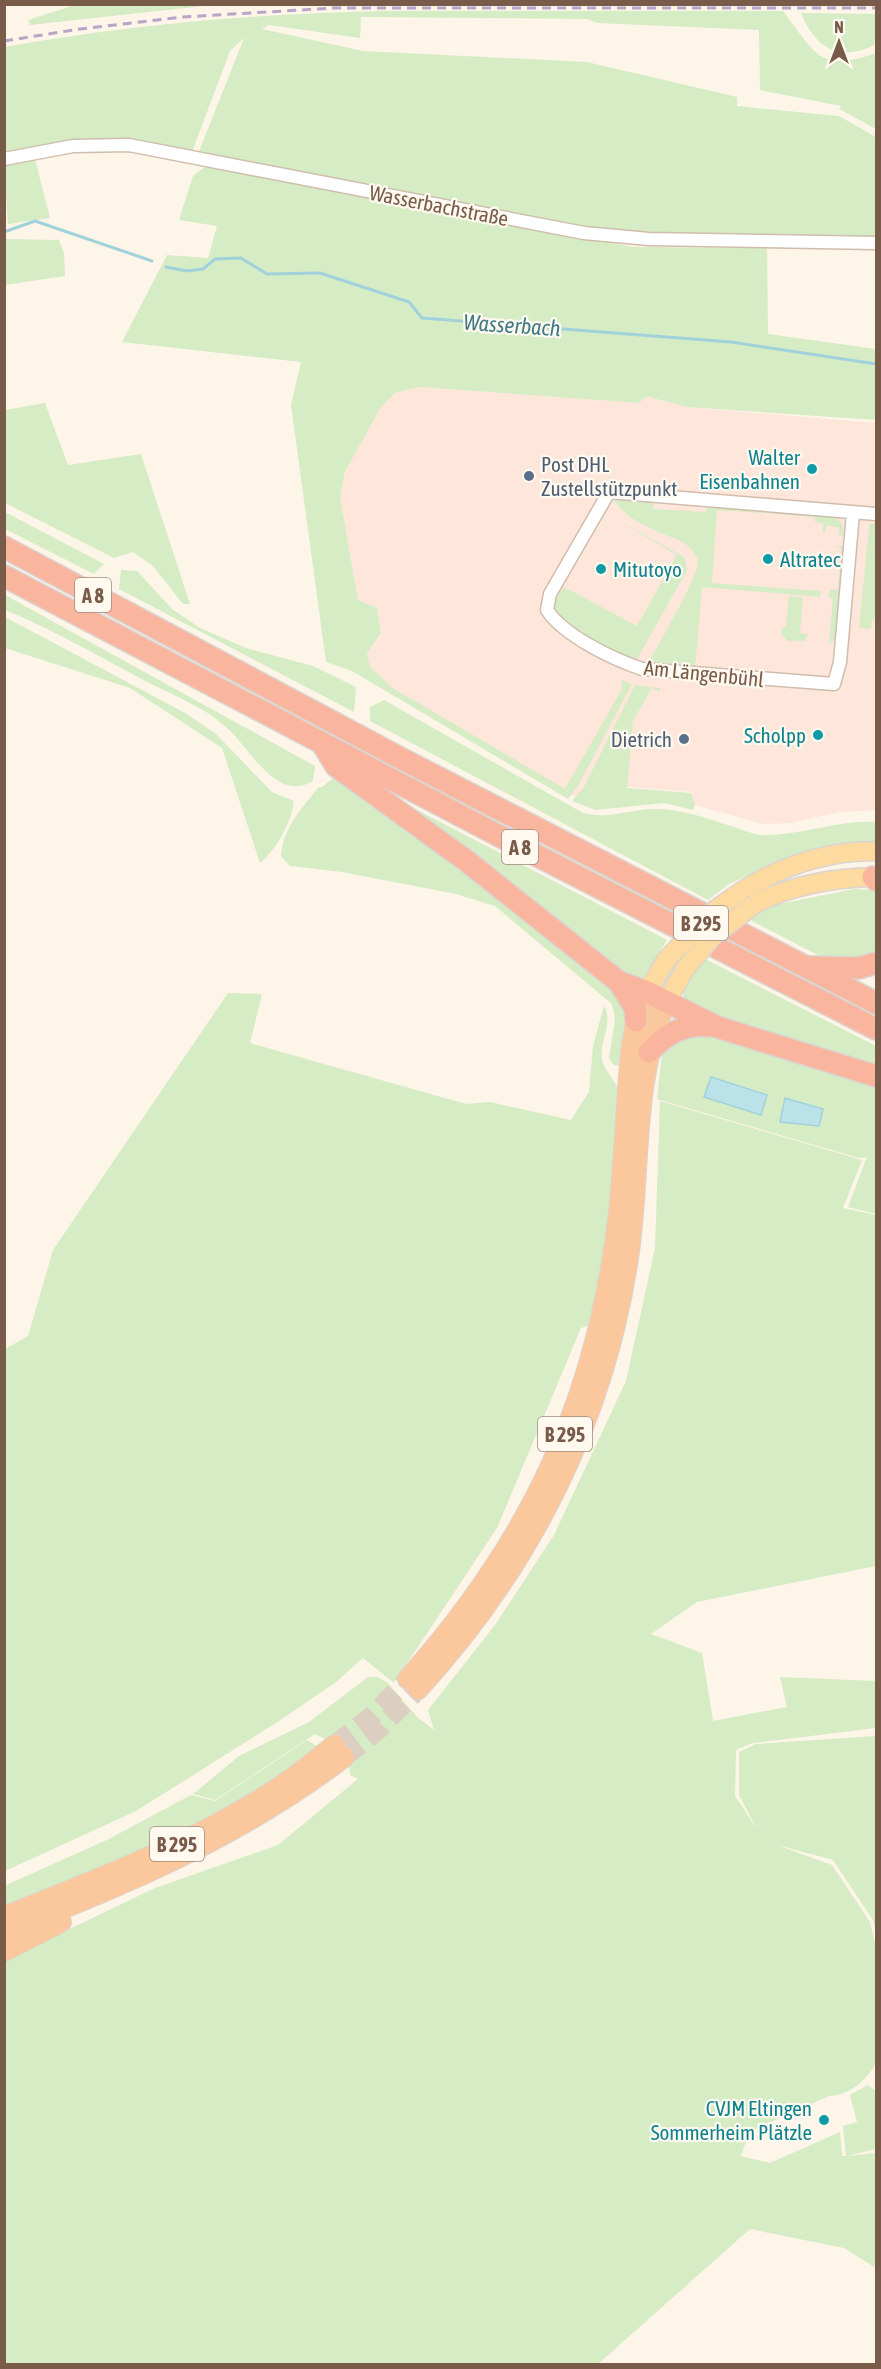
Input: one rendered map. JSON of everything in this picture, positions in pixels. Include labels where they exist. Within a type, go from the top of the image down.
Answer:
[{"type":"highway","name":"A 8","points":[[4,547],[404,760],[876,1003]]},
{"type":"highway","name":"A 8","points":[[4,576],[876,1029]]},
{"type":"highway","points":[[322,742],[336,766],[468,862],[619,982],[647,992],[717,1027],[876,1076]]},
{"type":"highway","points":[[805,967],[859,968],[876,963]]},
{"type":"highway","points":[[619,982],[635,1008],[636,1021]]},
{"type":"highway","name":"B 295","points":[[413,1684],[506,1552],[536,1498],[578,1402],[595,1346],[610,1276],[639,1072],[636,1021],[647,992]]},
{"type":"highway","name":"B 295","points":[[639,1072],[666,1002]]},
{"type":"highway","points":[[639,1072],[665,1037],[682,1028],[699,1025],[717,1027]]},
{"type":"highway","name":"B 295","points":[[4,1917],[168,1849],[205,1830],[340,1751],[277,1806],[232,1832],[111,1889],[4,1932]]},
{"type":"highway","points":[[4,1952],[91,1908],[111,1889]]},
{"type":"main road","name":"B 295","points":[[647,992],[667,958],[712,912],[739,892],[767,876],[811,859],[833,854],[876,851]]},
{"type":"main road","name":"B 295","points":[[666,1002],[685,969],[712,937],[756,903],[783,891],[822,881],[875,878]]},
{"type":"street","name":"Wasserbachstraße","points":[[4,159],[73,146],[129,145],[584,232],[649,239],[876,243]]},
{"type":"street","name":"Am Längenbühl","points":[[853,513],[840,662],[834,684],[642,669],[621,662],[556,623],[547,610],[550,594],[609,492],[876,514]]},
{"type":"shaded area","points":[[419,387],[640,403],[643,398],[649,397],[687,407],[876,423],[876,810],[840,812],[790,823],[763,824],[695,805],[691,792],[628,787],[574,796],[393,688],[370,667],[367,653],[381,633],[377,608],[358,600],[340,497],[345,472],[381,407],[395,393]]},
{"type":"green space","points":[[78,4],[213,5],[30,25],[28,20]]},
{"type":"green space","points":[[379,11],[783,11],[803,39],[820,56],[842,61],[876,53],[876,129],[839,109],[841,106],[760,90],[759,30],[597,23],[587,19],[361,17],[360,38],[269,25],[262,29],[363,51],[587,62],[737,97],[737,106],[839,116],[876,137],[876,239],[687,236],[598,231],[198,154],[244,38],[230,51],[192,152],[133,141],[5,155],[5,47],[191,22]]},
{"type":"green space","points":[[801,13],[876,14],[876,44],[851,52],[831,49],[814,36]]},
{"type":"green space","points":[[35,159],[50,218],[8,224],[4,166]]},
{"type":"green space","points":[[206,166],[633,247],[767,248],[768,334],[876,349],[876,420],[687,407],[649,397],[643,398],[640,403],[419,387],[395,393],[381,407],[345,472],[340,497],[358,600],[377,608],[381,633],[367,653],[370,667],[393,688],[565,789],[622,689],[621,680],[632,684],[578,786],[568,799],[352,671],[326,662],[291,405],[301,362],[122,342],[167,255],[208,258],[217,226],[179,220],[193,176]]},
{"type":"green space","points":[[5,239],[59,240],[64,253],[65,276],[5,285]]},
{"type":"green space","points":[[45,403],[68,465],[141,454],[190,604],[183,604],[153,566],[133,552],[114,558],[5,503],[5,410]]},
{"type":"green space","points":[[617,498],[654,501],[653,509],[706,512],[707,505],[763,510],[763,513],[717,510],[712,583],[821,591],[820,597],[702,587],[695,668],[647,664],[686,594],[698,561],[693,551],[684,543],[630,517],[614,500]]},
{"type":"green space","points":[[775,511],[832,516],[841,522],[845,536],[839,535],[839,527],[826,526],[825,533],[823,533],[823,523],[815,522],[815,517],[775,514]]},
{"type":"green space","points":[[5,512],[104,564],[94,574],[5,529]]},
{"type":"green space","points":[[611,516],[684,557],[687,570],[636,661],[577,630],[558,615],[555,608],[564,587],[637,626],[677,555]]},
{"type":"green space","points":[[876,523],[876,619],[872,619],[871,629],[859,628],[869,527],[870,524]]},
{"type":"green space","points":[[835,546],[844,546],[836,639],[829,644],[833,598],[829,598],[830,589],[838,590],[841,548]]},
{"type":"green space","points":[[121,570],[137,571],[172,609],[200,628],[246,648],[313,666],[356,687],[354,712],[119,589]]},
{"type":"green space","points":[[5,595],[315,766],[313,781],[300,786],[287,785],[276,779],[255,760],[226,727],[208,713],[59,635],[5,610]]},
{"type":"green space","points":[[789,596],[803,597],[800,633],[808,634],[804,641],[788,641],[781,634],[782,627],[786,627]]},
{"type":"green space","points":[[5,617],[187,714],[216,734],[272,792],[294,801],[287,826],[266,857],[260,863],[222,748],[130,688],[5,648]]},
{"type":"green space","points":[[635,685],[661,688],[659,692],[652,688],[633,721],[627,788],[691,793],[695,805],[693,810],[664,803],[595,810],[572,801],[584,787]]},
{"type":"green space","points":[[384,700],[583,813],[612,815],[648,809],[670,810],[758,835],[788,834],[846,823],[876,822],[876,845],[783,860],[729,884],[708,900],[370,721],[370,707]]},
{"type":"green space","points":[[336,776],[419,834],[622,996],[628,1019],[620,1066],[614,1065],[609,1058],[615,1019],[612,1004],[495,906],[456,894],[342,872],[290,866],[281,856],[289,828],[319,787]]},
{"type":"green space","points":[[398,800],[667,940],[638,986]]},
{"type":"green space","points":[[854,889],[876,890],[876,957],[826,959],[748,919],[770,906]]},
{"type":"green space","points":[[705,959],[876,1046],[876,1068],[723,1020],[684,1000],[682,987]]},
{"type":"green space","points":[[228,993],[262,994],[250,1043],[466,1104],[490,1102],[571,1120],[589,1092],[593,1046],[604,1006],[607,1013],[607,1026],[602,1045],[602,1059],[605,1069],[617,1085],[621,1106],[610,1210],[593,1324],[581,1328],[497,1528],[394,1683],[363,1658],[336,1682],[279,1721],[136,1811],[5,1871],[5,1349],[28,1336],[53,1250]]},
{"type":"green space","points":[[693,1030],[876,1085],[876,1214],[848,1207],[867,1157],[859,1158],[657,1099],[662,1053]]},
{"type":"green space","points":[[660,1101],[862,1160],[843,1208],[876,1215],[876,1566],[697,1602],[651,1634],[702,1653],[713,1721],[787,1707],[780,1677],[876,1681],[876,1728],[753,1743],[736,1750],[735,1796],[757,1829],[739,1795],[739,1752],[756,1744],[876,1736],[876,1933],[873,1920],[833,1860],[777,1845],[832,1865],[870,1922],[876,1947],[876,2063],[867,2076],[850,2090],[829,2096],[749,2132],[741,2156],[770,2163],[840,2132],[842,2156],[846,2156],[843,2126],[857,2122],[850,2095],[868,2085],[876,2091],[876,2149],[847,2156],[876,2153],[876,2268],[844,2248],[750,2229],[598,2364],[5,2364],[5,1960],[155,1888],[278,1845],[358,1779],[350,1775],[347,1759],[340,1748],[315,1734],[215,1800],[193,1794],[239,1756],[309,1722],[368,1677],[377,1677],[388,1683],[417,1717],[434,1730],[428,1710],[495,1625],[554,1535],[626,1381],[655,1248]]},
{"type":"green space","points":[[307,1740],[321,1749],[221,1816],[5,1908],[4,1886],[109,1839],[191,1795],[215,1801]]},
{"type":"water","points":[[711,1077],[767,1095],[761,1115],[704,1097]]},
{"type":"water","points":[[785,1098],[823,1109],[819,1126],[780,1122]]},
{"type":"waterway","name":"Wasserbach","points":[[4,232],[35,221],[152,261]]},
{"type":"waterway","name":"Wasserbach","points":[[166,267],[187,271],[203,269],[215,259],[241,258],[267,274],[320,273],[409,302],[422,318],[731,342],[876,364]]},
{"type":"tunnel","points":[[335,1745],[371,1717],[408,1679]]},
{"type":"tunnel","points":[[344,1757],[380,1728],[418,1689]]},
{"type":"railway","points":[[4,41],[183,17],[334,8],[876,8]]},
{"type":"place","name":"Walter Eisenbahnen","points":[[812,469]]},
{"type":"place","name":"Post DHL Zustellstützpunkt","points":[[529,476]]},
{"type":"place","name":"Altratec","points":[[768,559]]},
{"type":"place","name":"Mitutoyo","points":[[601,569]]},
{"type":"place","name":"Scholpp","points":[[818,735]]},
{"type":"place","name":"Dietrich","points":[[684,739]]},
{"type":"place","name":"CVJM Eltingen Sommerheim Plätzle","points":[[824,2120]]}]
